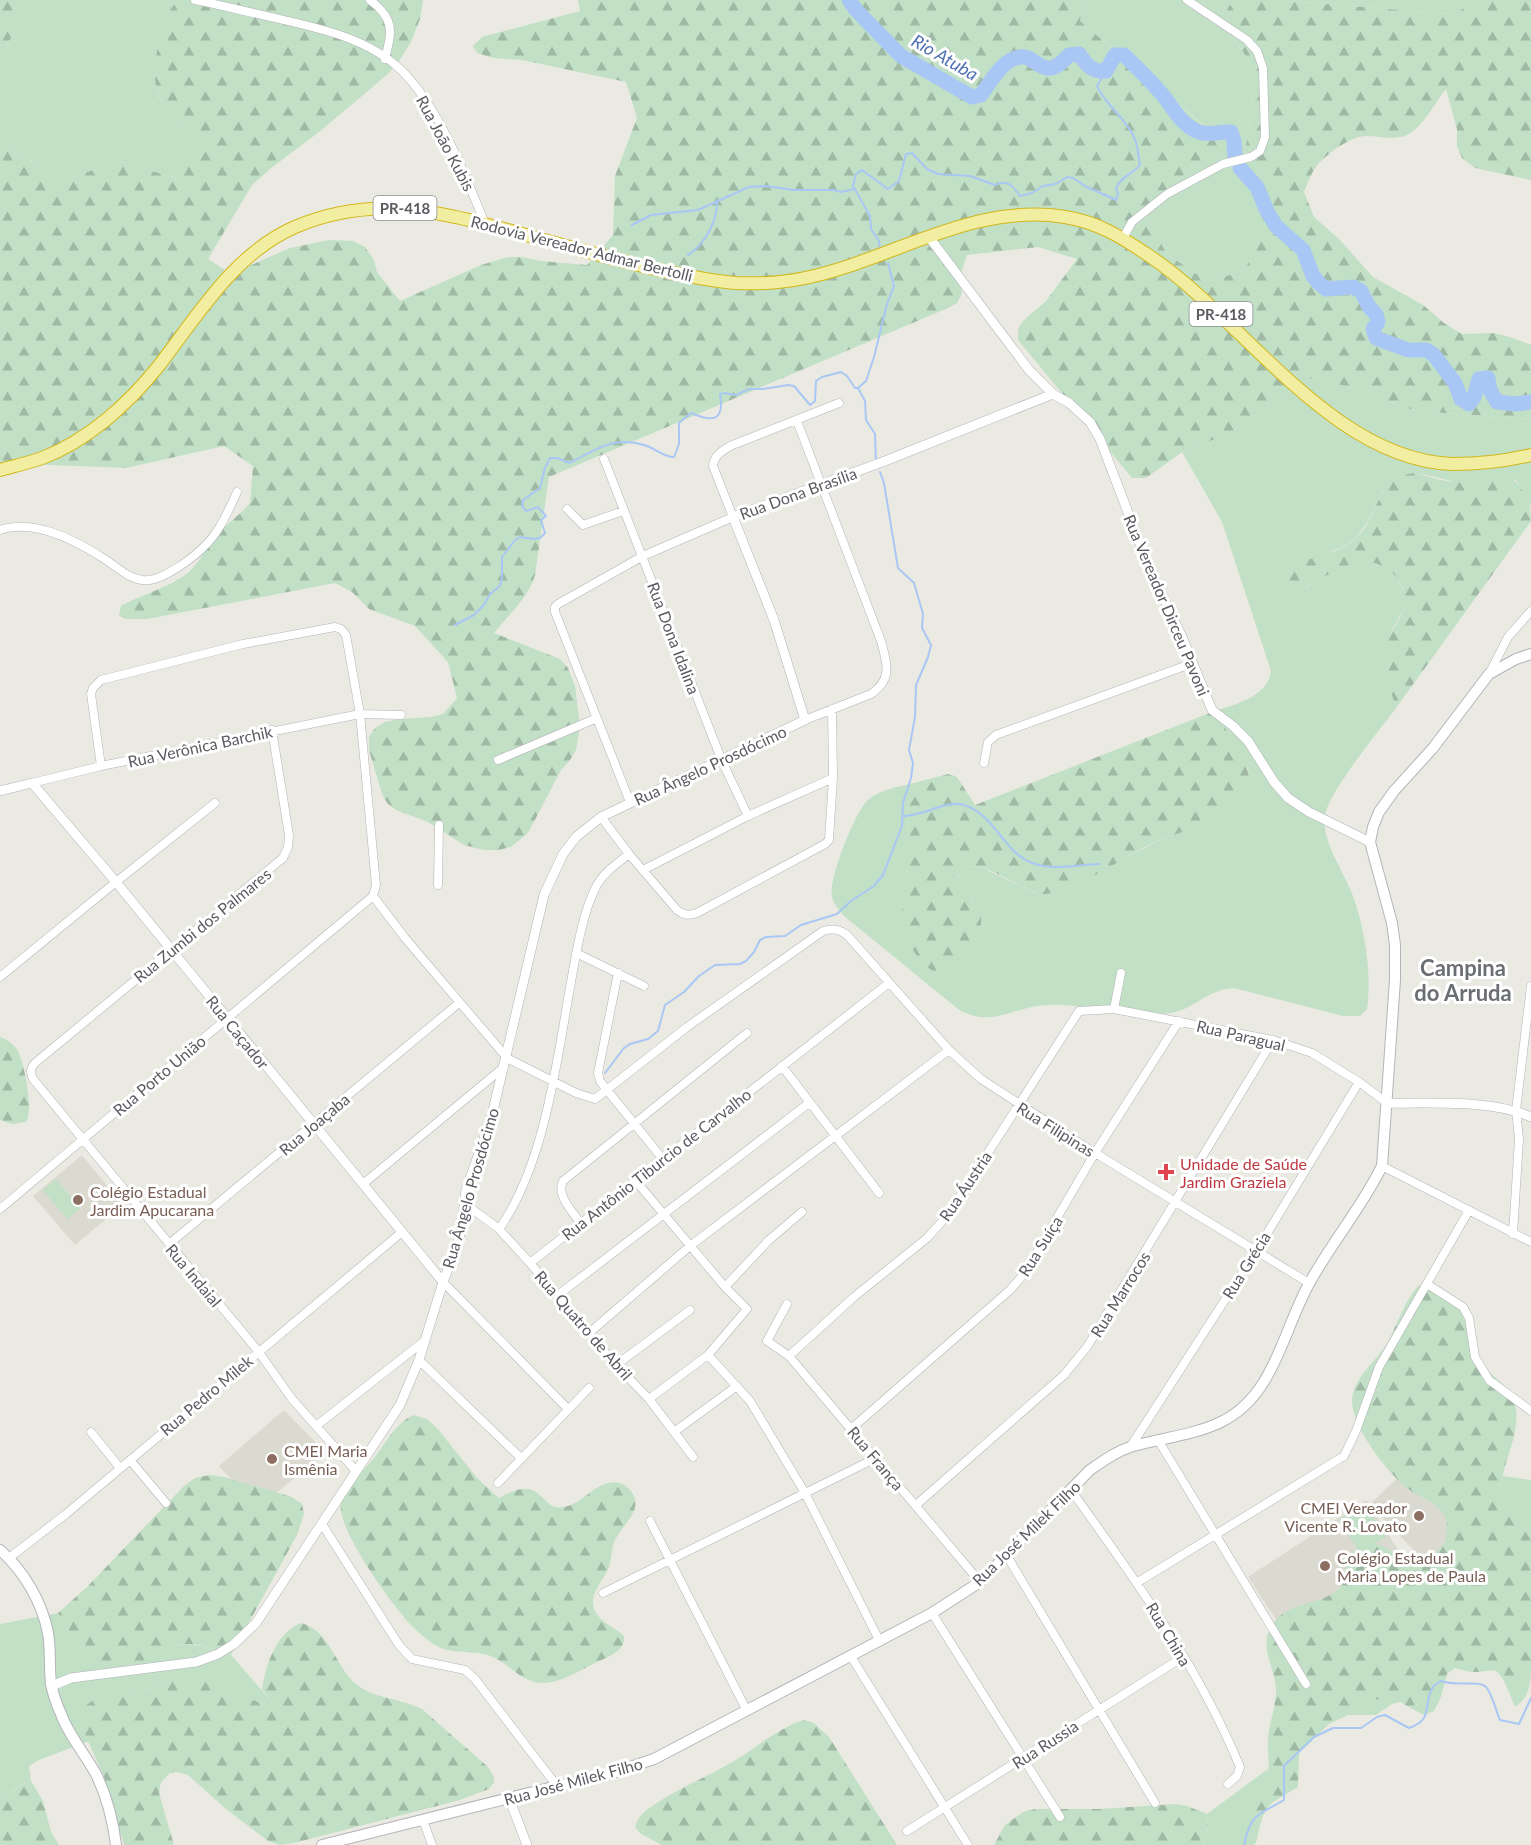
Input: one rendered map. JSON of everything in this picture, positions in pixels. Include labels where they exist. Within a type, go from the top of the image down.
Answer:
[{"type":"highway","name":"Rodovia Vereador Admar Bertolli","points":[[0,470],[45,457],[79,439],[114,413],[154,371],[200,310],[235,269],[262,246],[291,228],[319,218],[351,210],[399,208],[438,212],[633,264],[732,283],[773,283],[807,278],[854,264],[975,221],[1014,215],[1043,215],[1086,222],[1111,231],[1173,272],[1224,317],[1293,385],[1328,413],[1375,442],[1410,456],[1450,464],[1500,462],[1531,455]]},
{"type":"main road","points":[[1387,1103],[1395,945],[1392,923],[1370,842],[1378,812],[1433,748],[1489,674],[1516,659],[1531,654]]},
{"type":"main road","name":"Rua José Milek Filho","points":[[322,1845],[604,1776],[654,1759],[932,1613],[980,1582],[1090,1470],[1107,1458],[1131,1446],[1222,1422],[1246,1404],[1262,1385],[1309,1283],[1371,1190],[1383,1166],[1387,1103]]},
{"type":"main road","points":[[4,1554],[34,1592],[42,1609],[48,1635],[52,1686],[62,1717],[105,1794],[113,1822],[116,1845]]},
{"type":"street","name":"Rua João Kubis","points":[[195,0],[314,27],[347,38],[399,68],[421,92],[436,117],[485,224]]},
{"type":"street","points":[[370,0],[383,10],[390,21],[391,35],[385,59]]},
{"type":"street","points":[[1123,238],[1132,222],[1167,194],[1223,164],[1251,157],[1260,151],[1265,137],[1263,68],[1257,51],[1246,40],[1187,0]]},
{"type":"street","name":"Rua Vereador Dirceu Pavoni","points":[[929,237],[1029,370],[1053,394],[1090,422],[1100,439],[1148,566],[1212,710],[1248,741],[1274,782],[1288,798],[1309,812],[1370,842]]},
{"type":"street","name":"Rua Dona Brasília","points":[[597,718],[555,612],[558,604],[643,556],[733,517],[885,461],[1053,394]]},
{"type":"street","points":[[805,720],[774,620],[713,466],[718,454],[730,446],[839,403]]},
{"type":"street","points":[[797,421],[820,484]]},
{"type":"street","name":"Rua Dona Idalina","points":[[603,459],[722,761],[748,816]]},
{"type":"street","name":"Rua Ângelo Prosdócimo","points":[[52,1686],[71,1678],[196,1662],[218,1654],[234,1644],[256,1623],[400,1405],[418,1360],[442,1282],[458,1243],[472,1170],[491,1119],[544,895],[563,854],[576,837],[601,817],[630,802],[722,761],[805,720],[871,694],[880,688],[887,672],[881,641],[820,484]]},
{"type":"street","points":[[0,530],[32,526],[55,533],[103,558],[130,576],[143,580],[155,579],[171,572],[198,554],[223,523],[237,492]]},
{"type":"street","points":[[567,509],[583,525],[623,511]]},
{"type":"street","points":[[1489,674],[1508,638],[1531,611]]},
{"type":"street","points":[[101,766],[91,694],[93,688],[101,680],[243,644],[334,627],[341,629],[346,635],[360,714],[376,885],[373,896],[505,1063],[595,1099],[607,1090]]},
{"type":"street","points":[[984,763],[988,742],[996,735],[1193,663]]},
{"type":"street","points":[[601,817],[629,854],[682,914],[697,913],[825,844],[831,834],[832,708]]},
{"type":"street","name":"Rua Verônica Barchik","points":[[0,791],[101,766],[272,730],[360,714],[401,715]]},
{"type":"street","points":[[498,760],[597,718],[630,802]]},
{"type":"street","name":"Rua Zumbi dos Palmares","points":[[33,1079],[31,1068],[35,1063],[283,858],[288,847],[289,835],[272,730]]},
{"type":"street","points":[[643,870],[748,816],[833,778]]},
{"type":"street","name":"Rua Caçador","points":[[32,783],[116,882],[442,1282]]},
{"type":"street","points":[[0,977],[215,803]]},
{"type":"street","points":[[438,885],[439,825]]},
{"type":"street","points":[[499,1229],[512,1209],[535,1151],[553,1081],[576,954],[591,898],[598,883],[608,871],[629,854]]},
{"type":"street","name":"Rua Porto União","points":[[0,1209],[373,896]]},
{"type":"street","name":"Rua Filipinas","points":[[607,1090],[687,1027],[824,931],[840,930],[847,935],[949,1050],[981,1079],[1095,1153],[1309,1283]]},
{"type":"street","points":[[576,954],[644,986]]},
{"type":"street","points":[[618,972],[598,1073],[607,1090],[662,1158]]},
{"type":"street","points":[[1114,1009],[1121,974]]},
{"type":"street","name":"Rua Antônio Tiburcio de Carvalho","points":[[530,1263],[889,983]]},
{"type":"street","points":[[1513,1234],[1519,1139],[1516,1110],[1531,986]]},
{"type":"street","name":"Rua Joaçaba","points":[[169,1244],[459,1003]]},
{"type":"street","name":"Rua Paragual","points":[[1079,1011],[1114,1009],[1273,1040],[1312,1053],[1359,1082],[1387,1103]]},
{"type":"street","name":"Rua Áustria","points":[[789,1356],[854,1298],[927,1238],[948,1215],[1079,1011]]},
{"type":"street","name":"Rua Suíça","points":[[851,1429],[1010,1290],[1024,1274],[1095,1153],[1179,1021]]},
{"type":"street","points":[[580,1223],[561,1194],[560,1188],[563,1181],[747,1033]]},
{"type":"street","name":"Rua Marrocos","points":[[916,1505],[1064,1375],[1087,1347],[1273,1040]]},
{"type":"street","points":[[589,1333],[690,1246],[949,1050]]},
{"type":"street","points":[[363,1184],[505,1063]]},
{"type":"street","points":[[782,1066],[879,1193]]},
{"type":"street","name":"Rua Indaial","points":[[33,1079],[258,1351],[292,1399],[356,1470]]},
{"type":"street","name":"Rua Grécia","points":[[1131,1446],[1257,1250],[1359,1082]]},
{"type":"street","points":[[558,1295],[809,1103]]},
{"type":"street","points":[[1387,1103],[1490,1106],[1516,1110],[1531,1117]]},
{"type":"street","points":[[1383,1166],[1468,1212],[1531,1242]]},
{"type":"street","points":[[634,1180],[725,1287],[747,1309],[708,1355],[649,1399]]},
{"type":"street","name":"Rua Quatro de Abril","points":[[464,1203],[499,1229],[530,1263],[616,1365],[649,1399],[693,1457]]},
{"type":"street","points":[[725,1287],[769,1240],[802,1212]]},
{"type":"street","points":[[1138,1582],[1344,1456],[1356,1431],[1379,1367],[1468,1212]]},
{"type":"street","name":"Rua Pedro Milek","points":[[4,1554],[130,1460],[402,1232]]},
{"type":"street","points":[[442,1282],[568,1409]]},
{"type":"street","points":[[1427,1284],[1463,1307],[1469,1318],[1474,1357],[1489,1380],[1531,1411]]},
{"type":"street","name":"Rua França","points":[[787,1304],[767,1341],[789,1356],[980,1582]]},
{"type":"street","points":[[616,1365],[690,1310]]},
{"type":"street","points":[[316,1426],[423,1342]]},
{"type":"street","points":[[708,1355],[750,1401],[805,1493],[879,1640]]},
{"type":"street","points":[[418,1360],[521,1458]]},
{"type":"street","points":[[674,1432],[737,1386]]},
{"type":"street","points":[[498,1483],[589,1388]]},
{"type":"street","points":[[91,1432],[120,1468]]},
{"type":"street","points":[[1158,1440],[1306,1684]]},
{"type":"street","points":[[603,1593],[876,1458]]},
{"type":"street","points":[[130,1460],[166,1503]]},
{"type":"street","name":"Rua China","points":[[1071,1490],[1138,1582],[1226,1733],[1240,1767],[1238,1776],[1228,1784]]},
{"type":"street","points":[[650,1521],[746,1709]]},
{"type":"street","points":[[322,1524],[399,1645],[412,1659],[465,1670],[475,1679],[557,1786]]},
{"type":"street","points":[[1007,1556],[1155,1803]]},
{"type":"street","points":[[932,1613],[1060,1817]]},
{"type":"street","points":[[850,1655],[968,1845]]},
{"type":"street","name":"Rua Russia","points":[[907,1832],[1183,1657]]},
{"type":"street","points":[[509,1798],[527,1845]]},
{"type":"street","points":[[423,1820],[432,1845]]},
{"type":"shaded area","name":"Colégio Estadual Jardim Apucarana","points":[[82,1155],[123,1205],[75,1245],[33,1196]]},
{"type":"shaded area","name":"CMEI Maria Ismênia","points":[[284,1410],[325,1452],[259,1508],[219,1466]]},
{"type":"shaded area","name":"Colégio Estadual Maria Lopes de Paula","points":[[1410,1466],[1469,1528],[1429,1566],[1370,1505],[1402,1556],[1284,1632],[1248,1577],[1366,1500],[1370,1504]]},
{"type":"green space","points":[[0,0],[32,0],[0,58]]},
{"type":"green space","points":[[32,0],[179,0],[167,17],[162,31],[155,75],[159,97],[169,107],[196,146],[180,180],[121,161],[62,181],[0,142],[0,58]]},
{"type":"green space","points":[[179,0],[423,0],[420,19],[411,42],[399,61],[388,74],[252,185],[208,259],[231,274],[290,248],[329,240],[353,241],[365,247],[374,260],[377,272],[400,301],[481,265],[508,257],[587,265],[613,235],[615,176],[637,118],[626,82],[522,60],[493,58],[477,53],[473,46],[482,37],[580,11],[578,0],[1086,0],[1080,21],[1212,133],[1217,145],[1213,152],[1187,171],[1147,218],[1167,254],[1208,282],[1245,270],[1265,225],[1243,170],[1255,76],[1246,56],[1228,31],[1223,18],[1229,6],[1247,0],[1275,0],[1452,14],[1483,0],[1531,0],[1531,180],[1475,168],[1462,158],[1457,146],[1457,129],[1446,89],[1424,120],[1407,135],[1392,138],[1360,137],[1335,150],[1317,166],[1304,192],[1314,217],[1339,239],[1373,277],[1423,305],[1444,323],[1462,334],[1494,333],[1531,345],[1531,419],[1416,411],[1315,376],[1281,396],[1230,433],[1182,452],[1146,478],[1132,478],[1018,340],[1018,329],[1022,322],[1046,301],[1077,259],[1038,247],[967,255],[960,277],[962,293],[957,303],[948,308],[549,477],[532,584],[523,599],[494,633],[560,659],[568,668],[575,686],[580,726],[576,750],[561,770],[528,833],[511,847],[498,850],[484,850],[464,845],[428,822],[396,810],[387,803],[382,794],[369,750],[369,737],[375,728],[385,722],[443,714],[457,698],[448,662],[415,626],[369,609],[352,592],[335,583],[147,619],[127,619],[119,616],[121,606],[176,581],[193,568],[213,539],[250,503],[253,466],[224,446],[126,468],[0,463],[0,142],[62,181],[121,161],[180,180],[195,146],[159,96],[155,75],[162,30],[167,17]]},
{"type":"green space","points":[[1086,0],[1247,0],[1240,1],[1228,31],[1246,56],[1255,76],[1243,170],[1265,225],[1245,270],[1208,282],[1167,254],[1147,218],[1187,171],[1213,152],[1217,144],[1207,128],[1080,21]]},
{"type":"green space","points":[[1275,0],[1483,0],[1452,14]]},
{"type":"green space","points":[[1315,376],[1416,411],[1531,419],[1531,507],[1516,480],[1455,482],[1418,473],[1383,491],[1368,521],[1356,538],[1330,552],[1305,588],[1338,568],[1363,561],[1385,566],[1402,586],[1405,597],[1403,610],[1389,640],[1387,660],[1396,708],[1345,776],[1329,804],[1324,824],[1326,835],[1353,896],[1361,923],[1368,967],[1367,1009],[1360,1016],[1343,1016],[1234,988],[1216,992],[1179,1011],[1155,1015],[1077,1006],[1046,1005],[1002,1015],[981,1017],[958,1009],[836,907],[832,896],[834,876],[856,818],[867,801],[876,795],[906,785],[909,842],[904,899],[906,929],[910,943],[932,970],[960,965],[974,946],[974,899],[962,884],[958,873],[961,869],[970,866],[983,868],[1035,893],[1046,894],[1065,889],[1154,843],[1216,817],[1249,771],[1227,731],[1212,712],[1240,703],[1257,694],[1269,680],[1271,671],[1222,522],[1182,452],[1230,433],[1281,396]]},
{"type":"green space","points":[[1418,473],[1454,482],[1494,475],[1509,477],[1516,482],[1526,498],[1531,521],[1396,708],[1387,669],[1388,644],[1401,616],[1405,596],[1397,578],[1391,571],[1364,561],[1354,563],[1286,594],[1279,589],[1279,581],[1297,565],[1336,551],[1355,539],[1363,530],[1386,489],[1404,475]]},
{"type":"green space","points":[[1212,712],[1237,746],[1246,765],[1247,789],[1236,803],[1210,820],[1153,843],[1086,880],[1059,891],[1046,894],[1037,893],[987,869],[975,866],[965,867],[958,874],[980,911],[979,934],[965,960],[958,967],[942,973],[935,972],[923,964],[907,937],[903,921],[909,841],[906,785],[948,774],[957,777],[975,805]]},
{"type":"green space","points":[[0,1037],[9,1041],[16,1048],[22,1062],[29,1108],[26,1122],[12,1124],[0,1120]]},
{"type":"green space","points":[[56,1179],[80,1208],[67,1219],[43,1190]]},
{"type":"green space","points":[[1419,1285],[1449,1299],[1463,1310],[1479,1358],[1483,1365],[1506,1387],[1514,1400],[1516,1424],[1502,1479],[1502,1492],[1504,1506],[1512,1519],[1520,1526],[1531,1529],[1531,1661],[1506,1685],[1500,1674],[1494,1671],[1472,1672],[1455,1668],[1447,1674],[1441,1697],[1409,1707],[1400,1702],[1392,1704],[1372,1698],[1361,1698],[1356,1701],[1348,1715],[1329,1724],[1299,1753],[1298,1787],[1272,1803],[1264,1813],[1256,1843],[1253,1845],[1253,1813],[1269,1771],[1268,1739],[1276,1694],[1276,1684],[1267,1648],[1269,1630],[1282,1614],[1290,1609],[1327,1597],[1335,1592],[1344,1580],[1349,1556],[1366,1544],[1385,1547],[1400,1557],[1416,1563],[1434,1555],[1446,1538],[1447,1524],[1444,1514],[1432,1503],[1407,1488],[1389,1470],[1361,1431],[1352,1404],[1355,1386],[1386,1345],[1409,1299]]},
{"type":"green space","points":[[413,1415],[427,1419],[437,1428],[477,1478],[499,1498],[514,1491],[533,1490],[549,1504],[564,1507],[576,1503],[608,1483],[620,1483],[629,1489],[634,1496],[635,1509],[615,1540],[609,1567],[593,1599],[597,1615],[624,1636],[619,1650],[571,1676],[542,1683],[528,1680],[489,1655],[441,1648],[420,1634],[409,1623],[378,1583],[355,1546],[341,1514],[341,1502],[351,1484],[396,1429]]},
{"type":"green space","points":[[210,1475],[292,1497],[302,1504],[304,1514],[297,1535],[231,1655],[203,1646],[186,1644],[127,1666],[113,1667],[91,1658],[82,1649],[58,1613],[88,1586],[184,1486],[195,1478]]},
{"type":"green space","points":[[1502,1476],[1531,1480],[1531,1529],[1515,1523],[1506,1510],[1502,1493]]},
{"type":"green space","points":[[1365,1504],[1386,1537],[1360,1553],[1339,1520]]},
{"type":"green space","points":[[58,1613],[81,1648],[130,1666],[171,1647],[188,1644],[231,1655],[274,1704],[273,1709],[244,1696],[169,1681],[139,1692],[105,1696],[83,1730],[89,1741],[29,1766],[31,1781],[22,1784],[0,1801],[0,1624]]},
{"type":"green space","points":[[301,1623],[320,1634],[345,1671],[360,1687],[374,1694],[422,1709],[488,1767],[494,1777],[494,1782],[489,1789],[460,1800],[280,1845],[268,1841],[226,1809],[188,1775],[170,1773],[161,1782],[159,1793],[174,1845],[124,1845],[104,1777],[83,1730],[80,1713],[97,1699],[139,1692],[182,1679],[215,1685],[273,1709],[274,1704],[262,1689],[269,1660],[284,1635]]},
{"type":"green space","points":[[1531,1661],[1529,1688],[1524,1698],[1515,1707],[1506,1685]]},
{"type":"green space","points":[[1441,1697],[1434,1711],[1424,1715],[1409,1707]]},
{"type":"green space","points":[[1361,1698],[1372,1698],[1392,1704],[1376,1715],[1348,1715],[1356,1701]]},
{"type":"green space","points":[[804,1720],[814,1723],[829,1737],[897,1845],[662,1845],[641,1834],[635,1827],[642,1815],[658,1803],[719,1770],[774,1734]]},
{"type":"green space","points":[[1268,1769],[1268,1776],[1252,1824],[1253,1845],[1202,1845],[1208,1828],[1207,1814]]},
{"type":"green space","points":[[31,1781],[43,1801],[51,1832],[59,1845],[0,1845],[0,1801],[23,1784]]},
{"type":"green space","points":[[1176,1804],[1207,1814],[1208,1828],[1202,1845],[994,1845],[1005,1825],[1023,1812],[1035,1809],[1099,1809]]},
{"type":"waterway","name":"Rio Atuba","points":[[849,0],[901,56],[972,97],[981,95],[1000,69],[1016,58],[1023,57],[1045,68],[1052,68],[1069,55],[1079,54],[1093,69],[1106,71],[1115,55],[1124,55],[1156,87],[1187,125],[1203,133],[1231,132],[1235,157]]},
{"type":"waterway","points":[[880,250],[879,241],[871,229],[870,216],[853,186],[856,174],[862,170],[888,189],[899,181],[906,154],[912,153],[927,169],[938,174],[970,176],[995,185],[1007,183],[1020,196],[1032,193],[1043,186],[1056,184],[1067,177],[1116,200],[1118,184],[1140,165],[1134,137],[1097,86],[1106,71]]},
{"type":"waterway","name":"Rio Atuba","points":[[1240,168],[1257,187],[1276,226],[1303,250],[1313,276],[1319,283],[1326,289],[1353,287],[1361,291],[1369,307],[1376,314],[1378,322],[1373,329],[1376,338],[1408,350],[1426,350],[1433,354],[1455,383],[1461,399],[1469,404],[1474,397],[1479,379],[1488,378],[1490,390],[1497,402],[1515,404],[1531,402]]},
{"type":"waterway","points":[[632,225],[651,215],[698,210],[749,187],[766,186],[793,190],[841,192],[855,189]]},
{"type":"waterway","points":[[688,255],[700,245],[713,224],[717,200]]},
{"type":"waterway","points":[[858,388],[866,381],[894,286],[888,263]]},
{"type":"waterway","points":[[455,625],[474,615],[484,605],[490,594],[500,586],[502,557],[515,540],[520,537],[540,538],[545,533],[541,520],[546,516],[538,507],[526,511],[522,506],[523,500],[540,488],[550,458],[569,463],[596,449],[623,442],[644,445],[666,456],[674,457],[679,444],[679,423],[691,413],[705,418],[719,415],[720,394],[736,395],[749,389],[788,385],[794,386],[810,405],[815,401],[816,381],[841,372],[847,376],[855,388],[858,388],[865,401],[866,420],[875,434],[876,463]]},
{"type":"waterway","points":[[605,1073],[624,1048],[648,1039],[658,1031],[665,1005],[684,992],[699,976],[715,965],[740,964],[746,961],[760,940],[766,937],[785,936],[801,925],[837,914],[851,901],[874,886],[883,875],[902,826],[903,803],[913,763],[909,750],[915,717],[916,685],[931,645],[922,628],[923,614],[914,583],[898,568],[884,483],[880,472]]},
{"type":"waterway","points":[[902,816],[960,804],[982,815],[1014,851],[1035,864],[1059,867],[1099,864]]},
{"type":"waterway","points":[[1244,1845],[1249,1827],[1256,1816],[1284,1800],[1284,1766],[1314,1737],[1333,1728],[1361,1728],[1377,1717],[1385,1715],[1409,1728],[1425,1716],[1430,1693],[1441,1681],[1484,1685],[1500,1720],[1519,1724],[1531,1698]]},
{"type":"place","name":"Unidade de Saúde Jardim Graziela","points":[[1166,1172]]},
{"type":"place","name":"Colégio Estadual Jardim Apucarana","points":[[78,1200]]},
{"type":"place","name":"CMEI Maria Ismênia","points":[[272,1459]]},
{"type":"place","name":"CMEI Vereador Vicente R. Lovato","points":[[1419,1516]]},
{"type":"place","name":"Colégio Estadual Maria Lopes de Paula","points":[[1325,1566]]},
{"type":"district","name":"Campina do Arruda","points":[[1463,980]]}]
